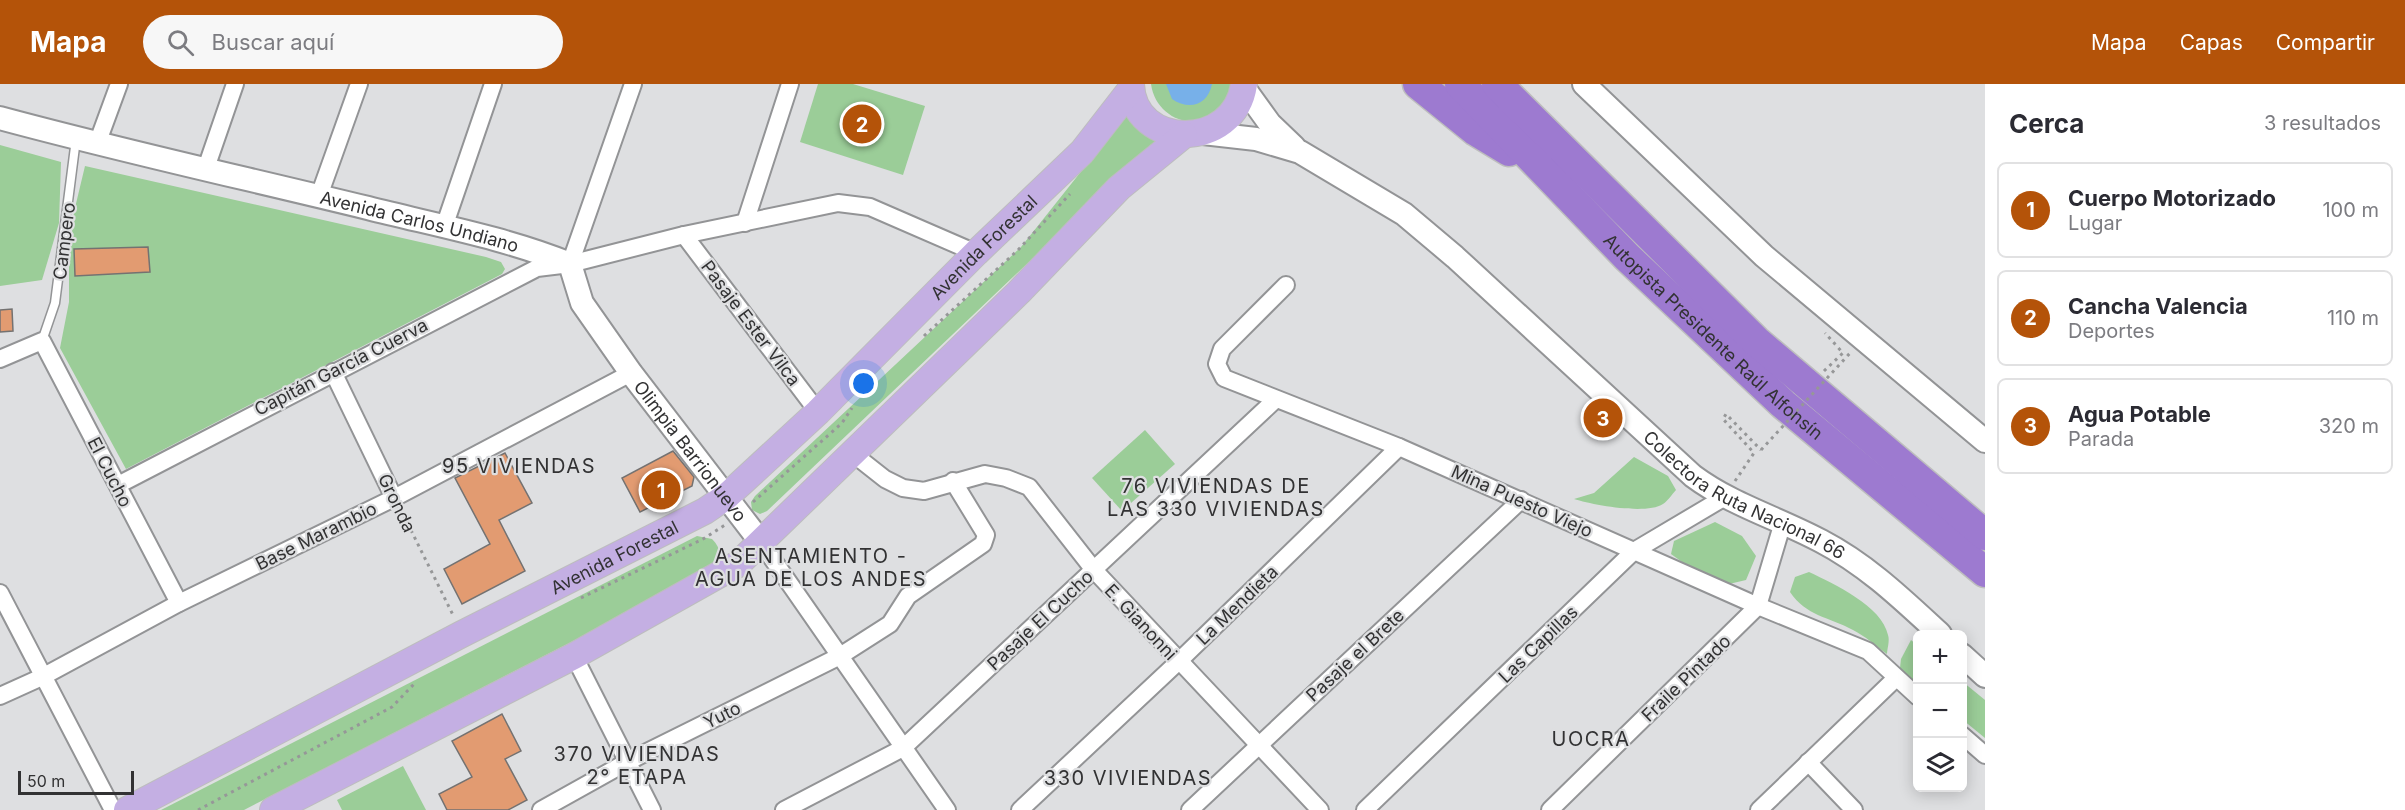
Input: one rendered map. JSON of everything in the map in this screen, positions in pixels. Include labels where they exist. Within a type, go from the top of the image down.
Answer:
[{"type":"highway","points":[[1418,84],[1476,131],[1552,178]]},
{"type":"highway","name":"Autopista Presidente Raúl Alfonsín","points":[[1460,84],[1627,258],[1783,404],[1985,572]]},
{"type":"highway","name":"Autopista Presidente Raúl Alfonsín","points":[[1497,84],[1756,341],[1985,535]]},
{"type":"main road","points":[[1131,86],[1137,107],[1149,121],[1166,131],[1194,134]]},
{"type":"main road","name":"Avenida Forestal","points":[[127,810],[462,634],[705,511],[728,496],[818,412],[976,253],[1082,152],[1131,86]]},
{"type":"main road","points":[[273,810],[574,656],[738,564],[1019,292],[1119,188],[1194,134],[1220,125],[1234,112],[1244,86]]},
{"type":"street","points":[[87,141],[119,84]]},
{"type":"street","points":[[205,171],[235,84]]},
{"type":"street","points":[[319,196],[359,84]]},
{"type":"street","points":[[444,227],[493,84]]},
{"type":"street","points":[[745,223],[790,84]]},
{"type":"street","points":[[1584,84],[1764,256],[1985,441]]},
{"type":"street","points":[[570,264],[627,86]]},
{"type":"street","points":[[1244,86],[1270,124],[1300,152]]},
{"type":"street","name":"Avenida Carlos Undiano","points":[[0,118],[205,171],[444,227],[546,254],[570,264]]},
{"type":"street","points":[[1194,134],[1256,139],[1300,152]]},
{"type":"street","name":"Colectora Ruta Nacional 66","points":[[1300,152],[1386,202],[1418,225],[1693,476],[1725,497],[1823,542],[1870,571],[1936,630]]},
{"type":"street","points":[[570,264],[684,235],[838,203],[870,207],[976,253]]},
{"type":"street","name":"Pasaje Ester Vilca","points":[[684,235],[818,412]]},
{"type":"street","name":"Capitán García Cuerva","points":[[117,485],[522,274],[537,268],[570,264]]},
{"type":"street","name":"Olimpia Barrionuevo","points":[[570,264],[582,303],[631,373],[728,496],[947,810]]},
{"type":"street","name":"Mina Puesto Viejo","points":[[1286,285],[1222,349],[1217,364],[1224,378],[1399,447],[1758,606],[1868,651],[1913,693]]},
{"type":"street","points":[[0,359],[42,341]]},
{"type":"street","name":"El Cucho","points":[[42,341],[179,603]]},
{"type":"street","name":"Gronda","points":[[333,372],[394,498]]},
{"type":"street","name":"Base Marambio","points":[[0,696],[42,677],[179,603],[394,498],[631,373]]},
{"type":"street","name":"Pasaje El Cucho","points":[[784,810],[903,748],[1275,400]]},
{"type":"street","name":"La Mendieta","points":[[1020,810],[1178,662],[1399,447]]},
{"type":"street","name":"E. Gianonni","points":[[852,453],[885,479],[903,488],[924,490],[985,474],[1006,477],[1029,487],[1094,570],[1178,662],[1320,810]]},
{"type":"street","name":"Yuto","points":[[541,810],[627,762],[840,656],[890,624],[908,596],[983,544],[986,535],[953,481]]},
{"type":"street","name":"Las Capillas","points":[[1365,810],[1634,551],[1725,497]]},
{"type":"street","name":"Pasaje el Brete","points":[[1190,810],[1521,500]]},
{"type":"street","name":"Fraile Pintado","points":[[1550,810],[1758,606],[1783,522]]},
{"type":"street","points":[[0,593],[113,810]]},
{"type":"street","points":[[574,656],[652,810]]},
{"type":"street","points":[[1967,660],[1985,676]]},
{"type":"street","points":[[1760,810],[1896,678]]},
{"type":"street","points":[[1965,738],[1985,755]]},
{"type":"street","points":[[1808,762],[1854,810]]},
{"type":"lane","name":"Campero","points":[[42,341],[56,303],[87,141]]},
{"type":"path","points":[[1747,463],[1754,453],[1723,419],[1726,414],[1761,450],[1851,352]]},
{"type":"path","name":"Gronda","points":[[394,498],[462,634]]},
{"type":"green space","points":[[818,84],[853,84],[925,106],[903,175],[800,142]]},
{"type":"green space","points":[[1151,84],[1232,84],[1228,100],[1218,113],[1195,122],[1171,116],[1155,97]]},
{"type":"green space","points":[[1130,110],[1163,139],[1032,259],[767,511],[760,514],[752,510],[751,502],[755,496],[1021,247]]},
{"type":"green space","points":[[0,145],[61,162],[59,223],[42,280],[0,286]]},
{"type":"green space","points":[[85,166],[486,257],[501,262],[505,269],[502,274],[126,469],[60,348],[69,302],[69,260],[74,212]]},
{"type":"green space","points":[[1145,430],[1175,464],[1122,511],[1092,478]]},
{"type":"green space","points":[[1634,457],[1668,476],[1676,490],[1663,504],[1645,509],[1632,509],[1574,499],[1594,493]]},
{"type":"green space","points":[[1715,522],[1742,536],[1756,556],[1746,580],[1729,584],[1689,567],[1671,554],[1674,541]]},
{"type":"green space","points":[[697,536],[712,539],[718,547],[719,559],[710,571],[244,810],[161,810]]},
{"type":"green space","points":[[1809,572],[1856,597],[1877,615],[1888,635],[1887,654],[1857,632],[1818,615],[1796,600],[1790,592],[1795,577]]},
{"type":"green space","points":[[1911,640],[1913,642],[1913,681],[1900,668],[1901,659]]},
{"type":"green space","points":[[1967,685],[1985,700],[1985,738],[1967,723]]},
{"type":"green space","points":[[403,766],[426,810],[342,810],[337,800]]},
{"type":"water","points":[[1166,84],[1212,84],[1210,91],[1202,101],[1185,105],[1172,99]]},
{"type":"building","points":[[148,247],[150,272],[75,276],[74,249]]},
{"type":"building","points":[[12,309],[13,331],[0,332],[0,310]]},
{"type":"building","points":[[673,451],[694,477],[692,486],[640,512],[622,478]]},
{"type":"building","points":[[505,453],[532,503],[499,520],[525,571],[462,604],[444,569],[490,544],[455,478]]},
{"type":"building","points":[[502,714],[521,751],[505,759],[527,800],[508,810],[447,810],[439,794],[472,777],[452,741]]},
{"type":"place","name":"Cancha Valencia","points":[[862,124]]},
{"type":"place","name":"Agua Potable","points":[[1603,418]]},
{"type":"place","name":"Cuerpo Motorizado","points":[[661,490]]},
{"type":"district","name":"95 VIVIENDAS","points":[[519,466]]},
{"type":"district","name":"76 VIVIENDAS DE LAS 330 VIVIENDAS","points":[[1216,498]]},
{"type":"district","name":"ASENTAMIENTO - AGUA DE LOS ANDES","points":[[811,568]]},
{"type":"district","name":"UOCRA","points":[[1591,739]]},
{"type":"district","name":"370 VIVIENDAS 2° ETAPA","points":[[637,766]]},
{"type":"district","name":"330 VIVIENDAS","points":[[1128,778]]}]
